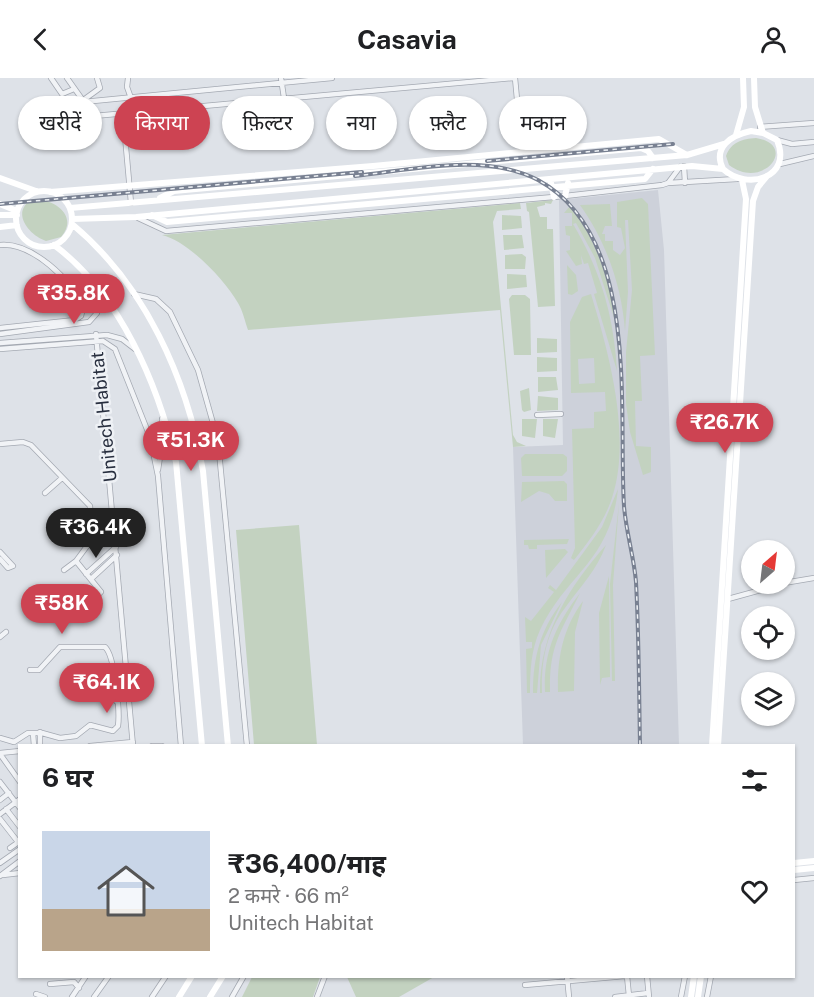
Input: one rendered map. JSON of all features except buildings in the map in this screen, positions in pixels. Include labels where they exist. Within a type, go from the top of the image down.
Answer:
[{"type":"street","points":[[51,78],[62,94],[74,88]]},
{"type":"street","points":[[67,78],[79,96]]},
{"type":"street","points":[[89,96],[100,88],[97,78]]},
{"type":"street","points":[[128,78],[127,87],[130,96]]},
{"type":"street","points":[[148,96],[281,80],[332,78]]},
{"type":"street","points":[[307,96],[515,78],[522,152]]},
{"type":"street","points":[[736,135],[744,107],[743,78]]},
{"type":"street","points":[[754,78],[755,107],[761,130],[777,140],[792,144],[814,142]]},
{"type":"street","points":[[281,80],[284,96]]},
{"type":"street","points":[[70,208],[687,155],[724,144],[736,135],[751,131],[814,123]]},
{"type":"street","points":[[0,178],[39,192],[50,192],[659,139],[687,155]]},
{"type":"street","points":[[777,140],[782,157],[780,164]]},
{"type":"street","points":[[723,169],[720,158],[724,144]]},
{"type":"street","points":[[157,200],[174,191],[641,148],[648,151],[653,158]]},
{"type":"street","points":[[127,150],[131,203]]},
{"type":"street","points":[[718,744],[753,201],[757,189],[780,164],[814,156]]},
{"type":"street","points":[[682,166],[685,183]]},
{"type":"street","points":[[668,183],[682,166]]},
{"type":"street","points":[[72,221],[551,182],[569,177],[682,166],[723,169],[739,179],[746,199],[712,744]]},
{"type":"street","points":[[551,182],[567,185],[645,178],[653,169]]},
{"type":"street","points":[[136,217],[166,231],[565,196],[668,183],[767,176]]},
{"type":"street","points":[[565,196],[569,177]]},
{"type":"street","points":[[551,182],[554,197]]},
{"type":"street","points":[[39,192],[27,197],[17,213],[17,225],[28,241],[45,246],[54,245],[66,236],[72,221],[70,208],[60,196],[50,192]]},
{"type":"street","points":[[0,204],[17,213]]},
{"type":"street","points":[[0,215],[17,213]]},
{"type":"street","points":[[72,221],[89,238],[134,294],[159,336],[182,387],[196,429],[228,744]]},
{"type":"street","points":[[0,227],[17,225]]},
{"type":"street","points":[[0,245],[12,246],[47,262],[72,288],[83,308],[81,316],[75,320],[0,334]]},
{"type":"street","points":[[54,245],[81,270],[137,351],[161,407],[176,462],[202,744]]},
{"type":"street","points":[[0,328],[89,322],[97,313],[98,292]]},
{"type":"street","points":[[134,294],[156,299],[170,312],[198,370],[218,441],[247,744]]},
{"type":"street","points":[[0,349],[69,343],[111,335],[137,351]]},
{"type":"street","points":[[108,343],[111,335]]},
{"type":"street","points":[[0,343],[48,338],[97,337],[115,349],[145,419],[158,476],[181,744]]},
{"type":"street","name":"Unitech Habitat","points":[[97,337],[133,744]]},
{"type":"street","points":[[48,338],[69,343]]},
{"type":"street","points":[[158,476],[163,437],[161,407]]},
{"type":"street","points":[[537,415],[561,414]]},
{"type":"street","points":[[0,444],[28,443],[91,509],[93,538],[76,561],[64,570]]},
{"type":"street","points":[[45,493],[62,478]]},
{"type":"street","points":[[86,574],[116,547]]},
{"type":"street","points":[[0,552],[13,566],[10,569],[0,559]]},
{"type":"street","points":[[91,579],[117,555]]},
{"type":"street","points":[[76,561],[101,592],[79,614]]},
{"type":"street","points":[[795,581],[814,578]]},
{"type":"street","points":[[728,598],[743,594]]},
{"type":"street","points":[[0,637],[6,632]]},
{"type":"street","points":[[0,738],[14,742],[40,732],[60,738],[79,735],[90,725],[116,729],[119,722],[111,654],[105,647],[60,647],[39,670],[30,670]]},
{"type":"street","points":[[93,679],[117,703]]},
{"type":"street","points":[[40,732],[40,744]]},
{"type":"street","points":[[33,733],[34,744]]},
{"type":"street","points":[[0,753],[18,751]]},
{"type":"street","points":[[0,753],[18,776]]},
{"type":"street","points":[[1,784],[18,801],[6,809],[0,817],[18,841]]},
{"type":"street","points":[[0,800],[9,793]]},
{"type":"street","points":[[6,809],[18,824]]},
{"type":"street","points":[[10,848],[18,843]]},
{"type":"street","points":[[0,863],[18,850]]},
{"type":"street","points":[[795,863],[814,861]]},
{"type":"street","points":[[18,862],[0,876],[18,873]]},
{"type":"street","points":[[795,870],[814,868]]},
{"type":"street","points":[[795,880],[814,878]]},
{"type":"street","points":[[72,997],[85,978]]},
{"type":"street","points":[[94,997],[108,978]]},
{"type":"street","points":[[152,997],[165,978]]},
{"type":"street","points":[[179,997],[191,978]]},
{"type":"street","points":[[210,997],[222,978]]},
{"type":"street","points":[[232,997],[243,978]]},
{"type":"street","points":[[317,997],[324,978]]},
{"type":"street","points":[[546,978],[547,984]]},
{"type":"street","points":[[525,985],[587,978]]},
{"type":"street","points":[[626,978],[629,996]]},
{"type":"street","points":[[615,997],[649,995],[647,978]]},
{"type":"street","points":[[681,997],[685,978]]},
{"type":"street","points":[[691,997],[694,978]]},
{"type":"street","points":[[698,997],[701,978]]},
{"type":"street","points":[[707,997],[711,978]]},
{"type":"street","points":[[568,979],[569,997]]},
{"type":"street","points":[[50,984],[74,982],[78,988]]},
{"type":"street","points":[[36,994],[45,997]]},
{"type":"shaded area","points":[[658,190],[664,250],[679,744],[523,744],[513,447],[563,445],[559,200]]},
{"type":"green space","points":[[756,138],[769,142],[775,149],[775,156],[771,164],[764,170],[754,173],[742,172],[729,165],[726,156],[734,144]]},
{"type":"green space","points":[[642,198],[648,204],[655,355],[640,356],[642,401],[635,401],[636,446],[651,447],[651,472],[643,475],[630,432],[626,404],[626,352],[632,290],[628,220],[625,220],[628,292],[625,331],[620,298],[611,265],[598,234],[580,205],[610,204],[612,226],[605,226],[602,234],[605,234],[605,241],[613,241],[613,250],[620,255],[625,248],[621,228],[617,227],[617,202]]},
{"type":"green space","points":[[33,199],[49,202],[62,210],[67,222],[61,237],[46,241],[33,234],[28,228],[22,216],[23,210],[26,204]]},
{"type":"green space","points":[[553,200],[551,204],[545,203],[537,207],[540,217],[547,217],[547,229],[553,229],[555,306],[538,307],[529,212],[526,203]]},
{"type":"green space","points":[[520,203],[521,209],[497,211],[493,222],[513,435],[517,442],[526,446],[513,447],[500,310],[248,330],[238,303],[215,273],[183,245],[162,235]]},
{"type":"green space","points":[[570,206],[588,233],[607,279],[617,327],[595,258],[576,223],[573,224],[591,259],[604,295],[613,332],[617,371],[594,294],[597,293],[588,263],[584,264],[581,255],[582,264],[576,266],[566,251],[570,250],[570,236],[566,235],[565,226],[572,226],[572,213],[564,213]]},
{"type":"green space","points":[[502,215],[521,216],[522,228],[502,230]]},
{"type":"green space","points":[[503,235],[522,235],[524,248],[504,250]]},
{"type":"green space","points":[[522,254],[526,257],[525,269],[505,269],[505,255]]},
{"type":"green space","points":[[567,265],[576,275],[578,291],[572,295],[568,294]]},
{"type":"green space","points":[[507,274],[526,275],[527,287],[507,289]]},
{"type":"green space","points":[[591,294],[605,342],[616,395],[620,449],[618,474],[609,507],[596,531],[574,560],[571,558],[575,548],[572,429],[594,428],[594,412],[606,411],[605,392],[571,393],[570,322],[582,297]],"holes":[[[594,358],[595,383],[579,384],[578,359]]]},
{"type":"green space","points":[[512,295],[525,295],[530,299],[531,355],[514,355],[509,299]]},
{"type":"green space","points":[[537,338],[557,339],[557,352],[537,353]]},
{"type":"green space","points":[[537,357],[557,358],[557,371],[537,372]]},
{"type":"green space","points":[[538,377],[556,377],[558,390],[538,392]]},
{"type":"green space","points":[[529,388],[531,410],[524,412],[520,391]]},
{"type":"green space","points":[[538,396],[558,398],[558,410],[537,411]]},
{"type":"green space","points":[[522,419],[537,419],[535,438],[522,436]]},
{"type":"green space","points":[[543,419],[558,419],[555,438],[543,436]]},
{"type":"green space","points":[[525,454],[563,454],[567,457],[567,471],[562,476],[522,476],[521,458]]},
{"type":"green space","points":[[564,481],[567,484],[567,501],[555,501],[549,494],[539,491],[521,502],[522,482]]},
{"type":"green space","points":[[618,489],[613,514],[597,551],[562,594],[540,630],[532,661],[530,693],[527,693],[526,649],[532,648],[532,642],[526,642],[525,617],[531,621],[554,592],[548,588],[550,585],[556,590],[602,527]]},
{"type":"green space","points":[[619,503],[613,585],[615,681],[612,681],[610,584]]},
{"type":"green space","points":[[299,525],[317,744],[254,744],[236,530]]},
{"type":"green space","points":[[569,539],[567,544],[537,545],[537,549],[529,549],[528,545],[524,545],[524,540]]},
{"type":"green space","points":[[606,545],[593,570],[553,627],[546,648],[542,670],[542,693],[540,693],[541,671],[545,651],[551,631],[559,613],[580,578]]},
{"type":"green space","points":[[565,549],[568,552],[546,578],[545,550]]},
{"type":"green space","points":[[609,576],[610,677],[602,678],[600,685],[599,613]]},
{"type":"green space","points":[[580,593],[554,650],[550,692],[545,692],[546,664],[553,640],[564,616]]},
{"type":"green space","points":[[583,601],[575,632],[574,691],[558,692],[560,655],[566,633]]},
{"type":"green space","points":[[562,602],[541,645],[537,693],[533,693],[534,668],[539,645],[548,623]]},
{"type":"green space","points":[[251,978],[320,978],[313,997],[242,997]]},
{"type":"green space","points":[[347,978],[432,978],[399,997],[356,997]]},
{"type":"railway","points":[[487,161],[673,144]]},
{"type":"railway","points":[[355,176],[448,165],[495,167],[517,172],[538,180],[571,206],[594,241],[609,282],[617,327],[621,375],[624,506],[636,582],[640,744]]},
{"type":"railway","points":[[0,204],[362,172]]}]
